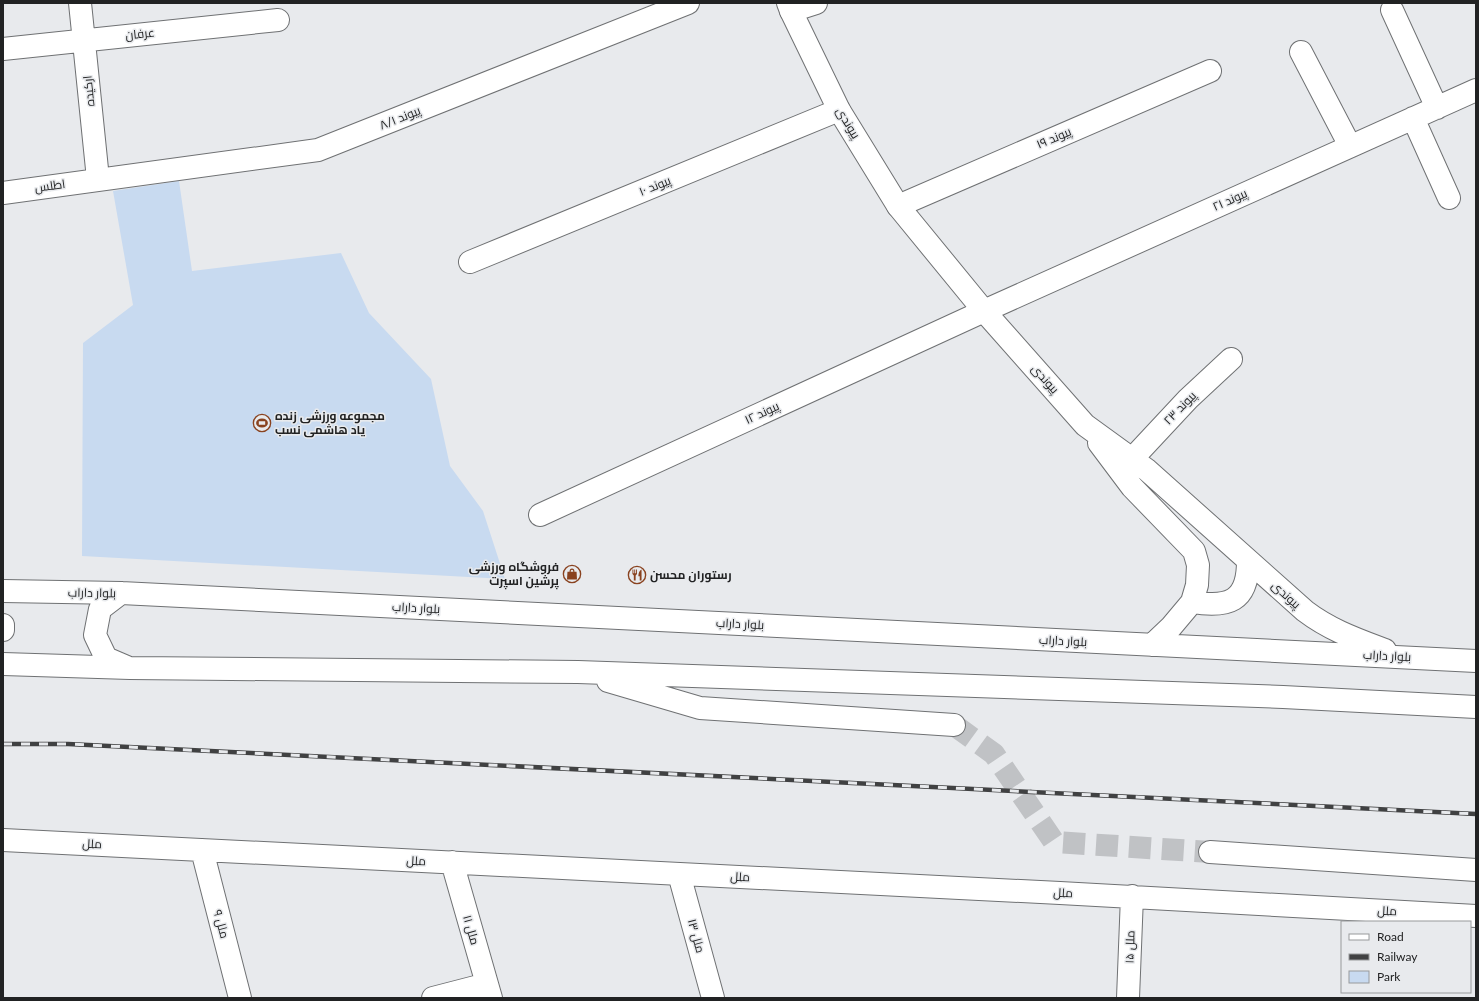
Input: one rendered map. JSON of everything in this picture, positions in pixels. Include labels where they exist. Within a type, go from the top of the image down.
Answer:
[{"type":"street","name":"ارکیده","points":[[80,3],[98,179]]},
{"type":"street","name":"پیوند ۸/۱","points":[[98,179],[318,150],[688,3]]},
{"type":"street","points":[[790,7],[816,3]]},
{"type":"street","name":"پیوندی","points":[[790,7],[839,110],[898,206],[984,311],[1085,425],[1147,470],[1248,561],[1318,621],[1340,633],[1404,657]]},
{"type":"street","points":[[1392,10],[1437,108]]},
{"type":"street","name":"عرفان","points":[[3,49],[278,20]]},
{"type":"street","points":[[1301,52],[1350,146]]},
{"type":"street","name":"پیوند ۱۹","points":[[898,206],[1210,71]]},
{"type":"street","name":"پیوند ۲۱","points":[[984,311],[1476,90]]},
{"type":"street","name":"پیوند ۱۰","points":[[470,262],[839,110]]},
{"type":"street","points":[[1413,118],[1450,198]]},
{"type":"street","name":"اطلس","points":[[3,193],[98,179]]},
{"type":"street","name":"پیوند ۱۲","points":[[540,515],[984,311]]},
{"type":"street","name":"پیوند ۲۳","points":[[1132,459],[1188,399],[1231,358]]},
{"type":"street","points":[[1085,425],[1132,487],[1194,551],[1198,565],[1197,585],[1192,602],[1171,628],[1152,645]]},
{"type":"street","points":[[1192,602],[1221,604],[1234,600],[1244,589],[1248,574],[1248,561]]},
{"type":"street","name":"بلوار داراب","points":[[3,591],[120,593],[1476,661]]},
{"type":"street","points":[[120,593],[100,610],[95,635],[106,658],[130,668]]},
{"type":"street","points":[[3,625],[3,630]]},
{"type":"street","points":[[3,664],[130,668],[578,672],[1283,697],[1476,707]]},
{"type":"street","points":[[578,672],[700,708],[954,724]]},
{"type":"street","name":"ملل","points":[[3,840],[1132,896],[1476,916]]},
{"type":"street","name":"ملل ۹","points":[[202,850],[240,998]]},
{"type":"street","points":[[1210,852],[1476,870]]},
{"type":"street","name":"ملل ۱۱","points":[[452,862],[489,991]]},
{"type":"street","name":"ملل ۱۳","points":[[679,874],[713,998]]},
{"type":"street","name":"ملل ۱۵","points":[[1128,998],[1132,896]]},
{"type":"street","points":[[433,998],[489,991]]},
{"type":"green space","name":"مجموعه ورزشی زنده یاد هاشمی نسب","points":[[179,181],[192,271],[341,253],[369,313],[431,379],[450,466],[483,511],[505,579],[82,556],[83,343],[133,305],[113,191]]},
{"type":"tunnel","points":[[954,725],[994,754],[1054,842],[1210,852]]},
{"type":"railway","points":[[3,744],[68,744],[1476,814]]},
{"type":"place","name":"مجموعه ورزشی زنده یاد هاشمی نسب","points":[[262,423]]},
{"type":"place","name":"فروشگاه ورزشی پرشین اسپرت","points":[[572,574]]},
{"type":"place","name":"رستوران محسن","points":[[637,575]]}]
